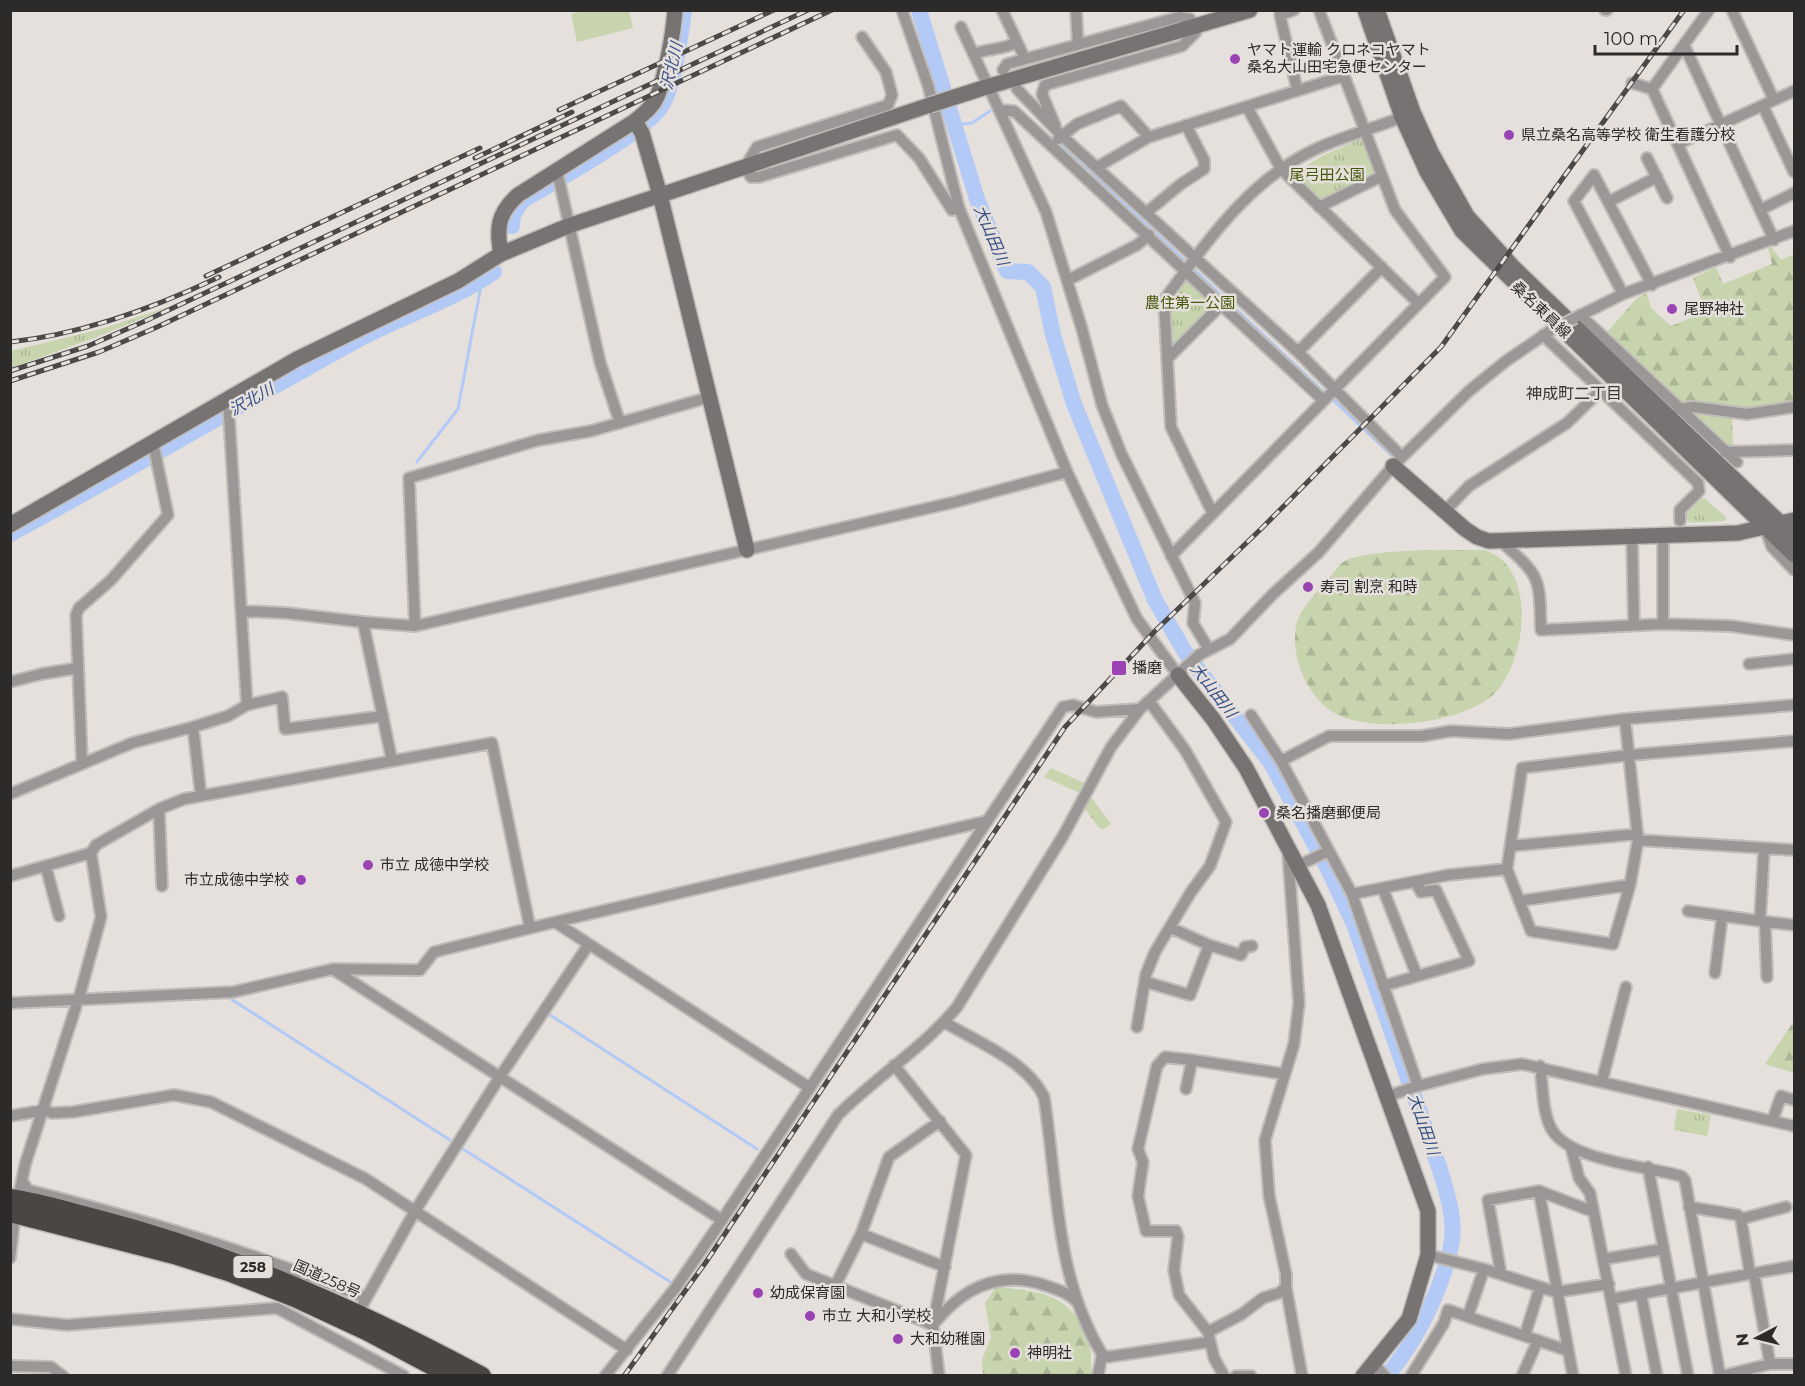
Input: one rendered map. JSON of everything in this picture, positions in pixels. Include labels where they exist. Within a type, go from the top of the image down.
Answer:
[{"type":"highway","name":"国道258号","points":[[15,1201],[231,1273],[336,1317],[451,1376]]},
{"type":"highway","name":"国道258号","points":[[15,1201],[130,1227],[233,1259],[357,1313],[482,1376]]},
{"type":"street","points":[[501,254],[496,231],[506,206],[518,195],[558,176],[638,126],[656,98],[674,28],[675,10]]},
{"type":"street","points":[[902,10],[928,85],[959,208],[1067,472],[1137,620],[1180,673],[1246,768],[1287,844],[1301,864],[1391,1096],[1428,1210],[1433,1256],[1409,1319],[1368,1370],[1385,1376]]},
{"type":"street","points":[[1002,10],[1025,59]]},
{"type":"street","points":[[1076,10],[1078,45]]},
{"type":"street","points":[[1294,10],[1280,15],[1297,89]]},
{"type":"street","points":[[1171,556],[1445,277],[1395,210],[1380,177],[1320,10]]},
{"type":"street","name":"桑名東員線","points":[[1365,10],[1408,115],[1467,216],[1535,288],[1788,522],[1794,536]]},
{"type":"street","name":"桑名東員線","points":[[1377,10],[1427,172],[1462,231],[1794,555]]},
{"type":"street","points":[[1652,89],[1709,10]]},
{"type":"street","points":[[10,525],[154,449],[306,354],[458,280],[501,254],[568,226],[930,105],[1248,11]]},
{"type":"street","points":[[1735,11],[1774,100]]},
{"type":"street","points":[[1003,70],[1007,64],[1179,17],[1190,19],[1196,27],[1196,32],[1182,46],[1045,85],[1041,89],[1042,94],[1060,133]]},
{"type":"street","points":[[961,27],[974,54],[985,88],[1001,110],[1046,212],[1068,280],[1102,405],[1129,473],[1195,603],[1193,623],[1204,652]]},
{"type":"street","points":[[745,167],[757,147],[888,105],[892,95],[886,72],[862,37]]},
{"type":"street","points":[[974,54],[988,48],[1009,47],[1016,43]]},
{"type":"street","points":[[1684,45],[1774,240]]},
{"type":"street","points":[[1097,167],[1149,137],[1344,76]]},
{"type":"street","points":[[1632,83],[1652,89],[1730,256]]},
{"type":"street","points":[[1017,89],[1060,133],[1147,212],[1222,304],[1328,395],[1445,511],[1477,537],[1489,541],[1663,537],[1738,533],[1788,522]]},
{"type":"street","points":[[1678,144],[1794,91]]},
{"type":"street","points":[[1053,147],[1060,133],[1121,106],[1149,137]]},
{"type":"street","points":[[1763,106],[1794,172]]},
{"type":"street","points":[[1247,107],[1281,169],[1418,303]]},
{"type":"street","points":[[1001,110],[1014,111],[1149,235],[1191,264],[1298,352],[1328,395]]},
{"type":"street","points":[[1212,512],[1171,427],[1164,300],[1239,204],[1281,169],[1317,148],[1408,115]]},
{"type":"street","points":[[1147,212],[1181,184],[1204,169],[1204,160],[1186,125]]},
{"type":"street","points":[[638,126],[660,195],[747,550]]},
{"type":"street","points":[[745,167],[751,177],[759,177],[897,135],[919,158],[952,210],[959,208]]},
{"type":"street","points":[[1647,158],[1667,198]]},
{"type":"street","points":[[1623,294],[1574,201],[1594,175],[1652,285]]},
{"type":"street","points":[[558,176],[600,363],[620,423]]},
{"type":"street","points":[[1319,207],[1380,177]]},
{"type":"street","points":[[1608,202],[1657,177]]},
{"type":"street","points":[[1760,210],[1794,193]]},
{"type":"street","points":[[666,1374],[838,1115],[866,1087],[944,1022],[980,972],[993,947],[1063,836],[1111,747],[1140,709],[1204,652],[1230,639],[1273,594],[1319,552],[1397,462],[1469,391],[1506,361],[1547,333],[1623,294],[1794,231]]},
{"type":"street","points":[[1068,280],[1137,245],[1149,235]]},
{"type":"street","points":[[1298,352],[1382,267]]},
{"type":"street","points":[[1167,359],[1222,304]]},
{"type":"street","points":[[1578,316],[1737,462]]},
{"type":"street","points":[[1547,333],[1601,390],[1698,483],[1699,491],[1680,510],[1680,521]]},
{"type":"street","points":[[1445,511],[1469,486],[1567,423],[1601,390]]},
{"type":"street","points":[[415,626],[409,478],[539,440],[620,423],[710,397]]},
{"type":"street","points":[[229,403],[247,705]]},
{"type":"street","points":[[1678,409],[1694,407],[1747,414],[1794,406]]},
{"type":"street","points":[[82,763],[76,615],[79,608],[111,580],[168,515],[154,449]]},
{"type":"street","points":[[1725,452],[1794,450]]},
{"type":"street","points":[[241,611],[286,613],[415,626],[955,502],[1067,472]]},
{"type":"street","points":[[1764,528],[1772,547],[1794,570]]},
{"type":"street","points":[[1632,537],[1634,625]]},
{"type":"street","points":[[1663,537],[1663,624]]},
{"type":"street","points":[[1503,540],[1506,546],[1533,571],[1540,592],[1541,630],[1663,624],[1731,626],[1794,635]]},
{"type":"street","points":[[363,622],[392,761]]},
{"type":"street","points":[[1749,664],[1794,659]]},
{"type":"street","points":[[10,682],[78,668]]},
{"type":"street","points":[[10,794],[132,742],[193,728],[228,716],[247,705],[282,697],[285,729],[383,716]]},
{"type":"street","points":[[1137,1028],[1146,982],[1155,952],[1191,892],[1210,866],[1226,822],[1185,750],[1149,701]]},
{"type":"street","points":[[605,1376],[676,1287],[722,1220],[1063,707],[1073,705],[1096,712],[1140,709]]},
{"type":"street","points":[[1281,761],[1329,736],[1422,736],[1451,731],[1509,734],[1625,719],[1794,705]]},
{"type":"street","points":[[1251,715],[1281,761],[1327,852],[1352,894],[1417,1087]]},
{"type":"street","points":[[1625,719],[1630,754],[1638,837],[1630,885],[1613,944],[1532,931],[1507,869],[1522,768],[1630,754],[1794,741]]},
{"type":"street","points":[[193,728],[201,796]]},
{"type":"street","points":[[10,876],[91,853],[96,845],[159,809],[201,796],[492,743],[530,928]]},
{"type":"street","points":[[159,809],[162,885]]},
{"type":"street","points":[[10,1003],[232,992],[333,969],[420,970],[434,952],[987,821]]},
{"type":"street","points":[[1512,846],[1638,837],[1794,850]]},
{"type":"street","points":[[1287,844],[1299,1003],[1294,1044],[1265,1140],[1265,1162],[1302,1376]]},
{"type":"street","points":[[1764,848],[1763,922],[1767,977]]},
{"type":"street","points":[[1301,864],[1327,852]]},
{"type":"street","points":[[10,1258],[15,1201],[45,1110],[101,917],[91,853]]},
{"type":"street","points":[[46,867],[58,916]]},
{"type":"street","points":[[1352,894],[1448,875],[1507,869]]},
{"type":"street","points":[[1383,986],[1469,961],[1436,890],[1421,892],[1416,883]]},
{"type":"street","points":[[1519,901],[1630,885]]},
{"type":"street","points":[[1383,889],[1417,976]]},
{"type":"street","points":[[1688,911],[1794,925]]},
{"type":"street","points":[[1715,973],[1722,917]]},
{"type":"street","points":[[555,922],[810,1088]]},
{"type":"street","points":[[1171,928],[1209,945],[1241,955],[1245,947],[1252,946]]},
{"type":"street","points":[[15,1201],[28,1190],[112,1210],[226,1246],[365,1301],[415,1211],[501,1075],[589,944]]},
{"type":"street","points":[[1146,982],[1190,995],[1209,945]]},
{"type":"street","points":[[333,969],[501,1075],[722,1220]]},
{"type":"street","points":[[1602,1081],[1626,987]]},
{"type":"street","points":[[944,1022],[1032,1077],[1044,1097],[1062,1245],[1078,1302],[1102,1354],[1098,1376]]},
{"type":"street","points":[[1224,1376],[1214,1358],[1209,1337],[1177,1289],[1174,1269],[1178,1237],[1176,1231],[1146,1232],[1137,1190],[1143,1168],[1138,1149],[1156,1066],[1165,1057],[1284,1074]]},
{"type":"street","points":[[1186,1089],[1192,1060]]},
{"type":"street","points":[[1391,1096],[1417,1087],[1512,1063],[1540,1066],[1773,1119],[1794,1126]]},
{"type":"street","points":[[894,1065],[966,1155],[933,1325],[939,1376]]},
{"type":"street","points":[[1540,1066],[1549,1121],[1553,1131],[1571,1147],[1602,1160],[1648,1167],[1681,1176],[1684,1180],[1721,1376],[1770,1364],[1794,1364]]},
{"type":"street","points":[[10,1116],[45,1110],[52,1113],[73,1112],[174,1095],[199,1098],[366,1179],[627,1350]]},
{"type":"street","points":[[1773,1119],[1781,1096],[1794,1100]]},
{"type":"street","points":[[834,1286],[861,1234],[889,1157],[940,1121]]},
{"type":"street","points":[[1571,1147],[1579,1178],[1590,1193],[1626,1376]]},
{"type":"street","points":[[1648,1167],[1688,1376]]},
{"type":"street","points":[[1501,1274],[1488,1200],[1539,1191],[1594,1212]]},
{"type":"street","points":[[1539,1191],[1566,1350],[1573,1376]]},
{"type":"street","points":[[1689,1207],[1732,1212],[1741,1219],[1770,1364]]},
{"type":"street","points":[[1741,1219],[1786,1207]]},
{"type":"street","points":[[861,1234],[945,1268]]},
{"type":"street","points":[[1604,1259],[1664,1249]]},
{"type":"street","points":[[791,1254],[806,1274],[933,1325]]},
{"type":"street","points":[[1433,1256],[1484,1269],[1556,1292],[1609,1284]]},
{"type":"street","points":[[1612,1299],[1794,1266]]},
{"type":"street","points":[[1468,1316],[1484,1269]]},
{"type":"street","points":[[933,1325],[956,1300],[1008,1278],[1055,1288],[1078,1302]]},
{"type":"street","points":[[1102,1354],[1107,1357],[1161,1351],[1209,1337],[1263,1298],[1279,1293],[1286,1287]]},
{"type":"street","points":[[1525,1335],[1540,1287]]},
{"type":"street","points":[[1641,1294],[1657,1376]]},
{"type":"street","points":[[10,1319],[67,1325],[277,1308],[352,1342],[404,1376]]},
{"type":"street","points":[[1411,1376],[1438,1332],[1448,1310],[1566,1350]]},
{"type":"street","points":[[1522,1376],[1538,1340]]},
{"type":"street","points":[[10,1366],[51,1367],[63,1376]]},
{"type":"street","points":[[1236,1376],[1251,1376]]},
{"type":"green space","points":[[584,11],[629,11],[633,28],[577,42],[571,14]]},
{"type":"green space","name":"尾弓田公園","points":[[1358,140],[1364,141],[1374,172],[1372,175],[1318,200],[1291,175],[1322,156]]},
{"type":"green space","points":[[1771,246],[1781,260],[1794,254],[1794,402],[1747,409],[1679,402],[1607,332],[1637,298],[1647,293],[1651,308],[1671,326],[1706,312],[1693,278],[1716,267],[1723,284],[1772,264],[1768,248]]},
{"type":"green space","name":"農住第一公園","points":[[1185,278],[1214,298],[1213,305],[1175,347],[1171,346],[1167,303]]},
{"type":"green space","points":[[177,304],[97,337],[11,368],[11,351],[101,329]]},
{"type":"green space","points":[[1695,412],[1732,416],[1733,448],[1728,448],[1694,414]]},
{"type":"green space","points":[[1698,498],[1705,499],[1726,517],[1725,521],[1689,523],[1685,511]]},
{"type":"green space","points":[[1485,550],[1499,558],[1512,572],[1521,606],[1521,626],[1513,664],[1495,693],[1464,712],[1444,718],[1400,724],[1359,722],[1331,711],[1321,702],[1305,679],[1300,666],[1296,653],[1296,626],[1304,608],[1340,565],[1356,557],[1391,552]]},
{"type":"green space","points":[[1051,768],[1086,784],[1080,793],[1044,777]]},
{"type":"green space","points":[[1091,797],[1111,824],[1104,829],[1099,828],[1085,809]]},
{"type":"green space","points":[[1794,1021],[1794,1073],[1765,1064]]},
{"type":"green space","points":[[1677,1109],[1711,1115],[1707,1136],[1674,1130]]},
{"type":"green space","points":[[996,1287],[1041,1294],[1065,1305],[1074,1314],[1089,1343],[1093,1375],[983,1375],[982,1360],[991,1337],[985,1303]]},
{"type":"waterway","name":"沢北川","points":[[512,226],[513,215],[522,201],[618,143],[637,129],[662,105],[670,86],[684,10]]},
{"type":"waterway","name":"大山田川","points":[[919,10],[977,199],[1007,271],[1028,272],[1043,287],[1053,335],[1074,404],[1155,600],[1185,652],[1271,763],[1328,869],[1354,924],[1439,1167],[1449,1203],[1453,1231],[1448,1257],[1428,1312],[1408,1347],[1386,1376]]},
{"type":"waterway","points":[[955,125],[972,123],[990,111]]},
{"type":"waterway","points":[[1062,145],[1326,394]]},
{"type":"waterway","name":"沢北川","points":[[10,534],[352,343],[442,301],[494,272]]},
{"type":"waterway","points":[[417,462],[458,409],[482,280]]},
{"type":"waterway","points":[[1331,398],[1391,455]]},
{"type":"waterway","points":[[231,999],[453,1142]]},
{"type":"waterway","points":[[547,1013],[757,1149]]},
{"type":"waterway","points":[[463,1149],[672,1283]]},
{"type":"railway","points":[[559,110],[774,10]]},
{"type":"railway","points":[[10,371],[88,346],[143,322],[808,10]]},
{"type":"railway","points":[[10,381],[99,352],[155,328],[832,10]]},
{"type":"railway","points":[[624,1376],[706,1262],[1065,727],[1155,631],[1264,526],[1441,347],[1684,10]]},
{"type":"railway","points":[[475,158],[572,112]]},
{"type":"railway","points":[[206,276],[480,148]]},
{"type":"railway","points":[[10,342],[64,333],[118,318],[219,277]]},
{"type":"place","name":"ヤマト運輸 クロネコヤマト 桑名大山田宅急便センター","points":[[1235,59]]},
{"type":"place","name":"県立桑名高等学校 衛生看護分校","points":[[1509,135]]},
{"type":"place","name":"尾野神社","points":[[1672,309]]},
{"type":"place","name":"寿司 割烹 和時","points":[[1308,587]]},
{"type":"place","name":"播磨","points":[[1119,668]]},
{"type":"place","name":"桑名播磨郵便局","points":[[1264,813]]},
{"type":"place","name":"市立 成徳中学校","points":[[368,865]]},
{"type":"place","name":"市立成徳中学校","points":[[301,880]]},
{"type":"place","name":"幼成保育園","points":[[758,1293]]},
{"type":"place","name":"市立 大和小学校","points":[[810,1316]]},
{"type":"place","name":"大和幼稚園","points":[[898,1339]]},
{"type":"place","name":"神明社","points":[[1015,1353]]},
{"type":"district","name":"神成町二丁目","points":[[1574,393]]}]
